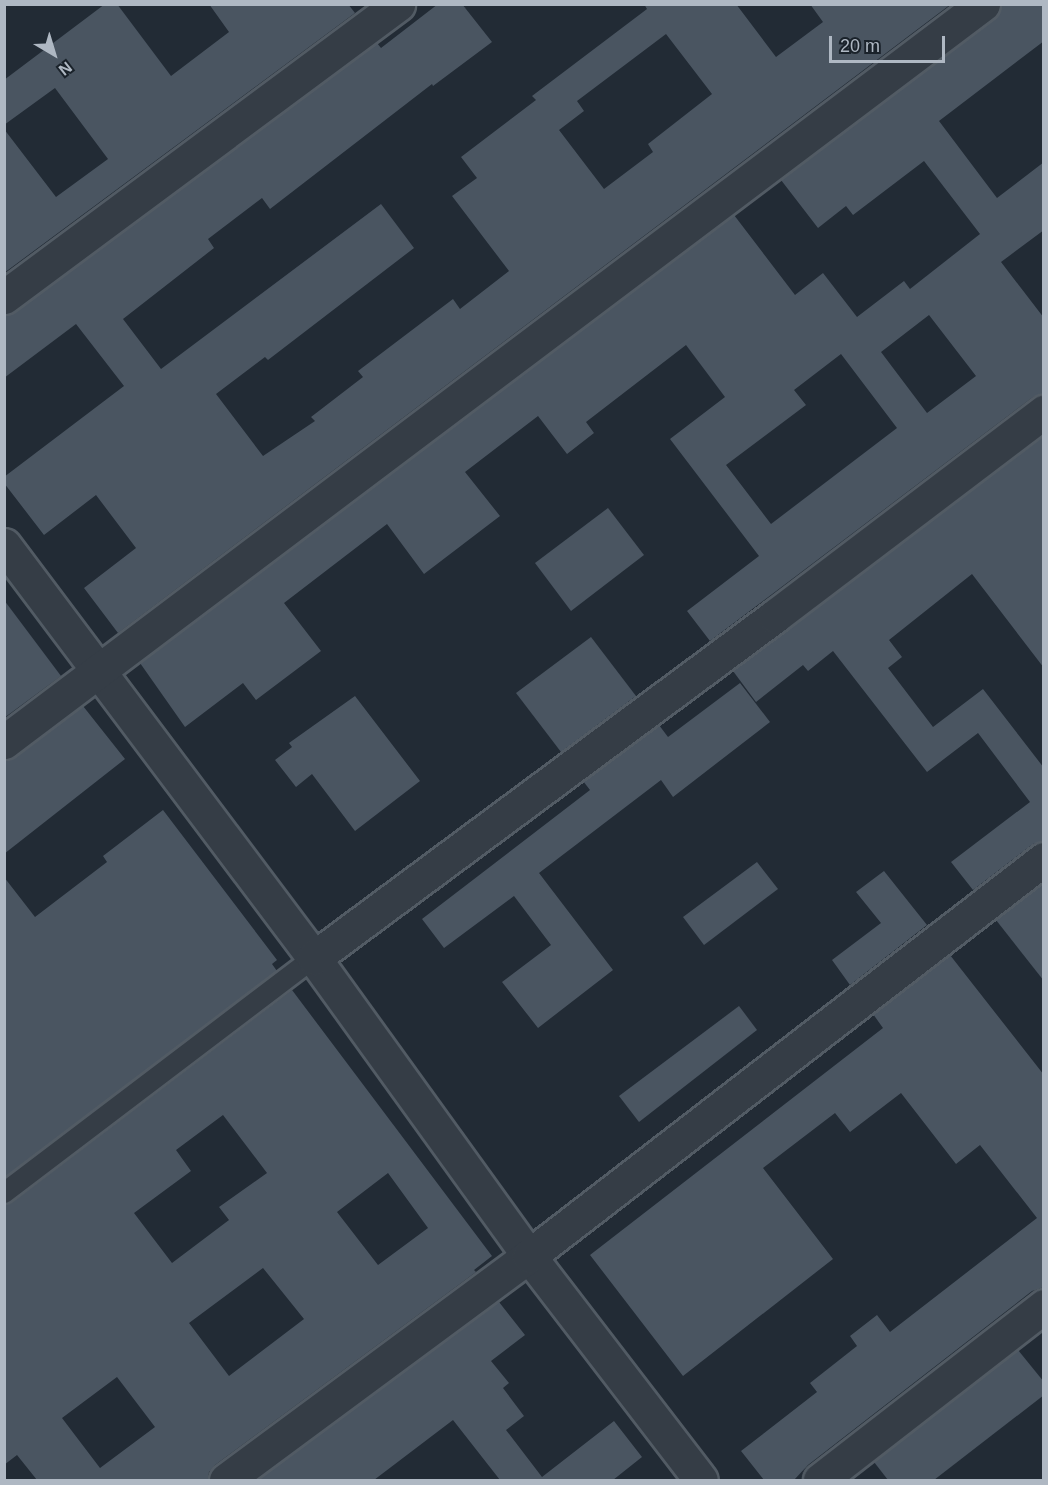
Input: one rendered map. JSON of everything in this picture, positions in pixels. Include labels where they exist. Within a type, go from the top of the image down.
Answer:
[{"type":"street","points":[[4,297],[398,4]]},
{"type":"street","points":[[4,742],[983,4]]},
{"type":"street","points":[[314,958],[775,616],[1044,412]]},
{"type":"street","points":[[4,545],[314,958],[529,1256],[701,1480]]},
{"type":"street","points":[[226,1480],[529,1256],[1044,859]]},
{"type":"street","points":[[820,1480],[1044,1306]]},
{"type":"lane","points":[[4,1193],[314,958]]},
{"type":"building","points":[[105,4],[117,4],[171,76],[229,32],[209,4],[348,4],[355,13],[4,273],[4,129],[56,197],[108,159],[55,88],[4,125],[4,80]]},
{"type":"building","points":[[438,4],[462,4],[492,42],[433,86],[432,84],[270,209],[262,198],[208,239],[214,248],[123,319],[161,369],[381,204],[414,248],[268,360],[265,357],[216,394],[263,456],[315,421],[311,417],[363,377],[358,371],[453,299],[460,309],[509,271],[452,196],[477,178],[461,157],[536,100],[532,96],[647,9],[644,4],[736,4],[776,57],[823,22],[810,4],[951,4],[118,633],[84,588],[136,548],[96,495],[44,535],[4,483],[4,477],[124,386],[76,324],[4,378],[4,315],[15,312],[377,43],[381,48]],"holes":[[[666,34],[712,94],[648,144],[653,152],[604,189],[559,130],[584,111],[577,101]]]},
{"type":"building","points":[[1001,4],[1044,4],[1044,41],[939,121],[997,198],[1044,162],[1044,230],[1001,262],[1044,318],[1044,394],[1033,397],[710,641],[687,611],[759,556],[670,439],[725,397],[686,345],[586,422],[594,433],[567,454],[538,416],[465,472],[500,516],[424,574],[387,524],[284,603],[321,651],[256,700],[243,683],[185,727],[140,663],[734,215],[795,295],[823,273],[857,317],[904,281],[910,289],[980,234],[924,161],[853,215],[846,206],[818,228],[781,180],[994,19]],"holes":[[[929,315],[976,376],[927,413],[881,352]],[[841,354],[897,428],[771,524],[726,465],[806,405],[794,390]]]},
{"type":"building","points":[[1044,436],[1044,668],[972,574],[889,640],[902,657],[888,668],[933,727],[983,689],[1044,768],[1044,841],[1033,844],[973,890],[951,862],[1030,802],[978,733],[927,772],[833,651],[808,671],[803,665],[756,702],[733,671]]},
{"type":"building","points":[[608,508],[644,555],[571,611],[535,563]]},
{"type":"building","points":[[4,600],[61,676],[4,718]]},
{"type":"building","points":[[591,637],[636,696],[561,752],[516,693]]},
{"type":"building","points":[[740,683],[770,722],[673,797],[661,780],[539,873],[613,970],[538,1028],[502,982],[551,945],[514,896],[444,948],[422,919],[590,790],[583,781],[659,725],[668,737]]},
{"type":"building","points":[[355,696],[420,781],[355,831],[312,774],[296,787],[275,760],[292,747],[289,743]]},
{"type":"building","points":[[83,706],[125,759],[4,854],[4,760],[15,757]]},
{"type":"building","points":[[163,810],[277,960],[272,964],[277,971],[4,1178],[4,877],[35,917],[107,862],[103,856]]},
{"type":"building","points":[[757,862],[778,889],[704,945],[683,917]]},
{"type":"building","points":[[884,871],[927,925],[850,985],[832,960],[881,923],[856,892]]},
{"type":"building","points":[[1044,883],[1044,981],[996,920]]},
{"type":"building","points":[[950,955],[1044,1075],[1044,1287],[1032,1291],[808,1465],[794,1480],[764,1480],[741,1451],[817,1392],[810,1383],[857,1346],[850,1336],[877,1315],[890,1332],[1037,1218],[980,1145],[956,1164],[901,1093],[850,1132],[835,1113],[763,1168],[833,1259],[683,1376],[590,1255],[883,1028],[873,1014]]},
{"type":"building","points":[[292,990],[492,1256],[474,1270],[476,1272],[215,1465],[209,1472],[208,1480],[37,1480],[17,1455],[4,1465],[4,1205],[11,1203]],"holes":[[[223,1115],[267,1173],[219,1207],[229,1220],[172,1263],[134,1213],[191,1171],[176,1150]],[[388,1173],[428,1228],[378,1265],[337,1212]],[[263,1268],[304,1319],[229,1376],[189,1323]],[[117,1377],[155,1427],[100,1468],[62,1418]]]},
{"type":"building","points":[[739,1006],[757,1030],[639,1122],[619,1096]]},
{"type":"building","points":[[499,1302],[525,1335],[491,1361],[509,1383],[503,1388],[524,1416],[506,1430],[542,1477],[614,1421],[642,1457],[613,1480],[500,1480],[453,1420],[374,1480],[257,1480]]},
{"type":"building","points":[[1018,1350],[1044,1382],[1044,1395],[934,1480],[888,1480],[874,1462]]}]
